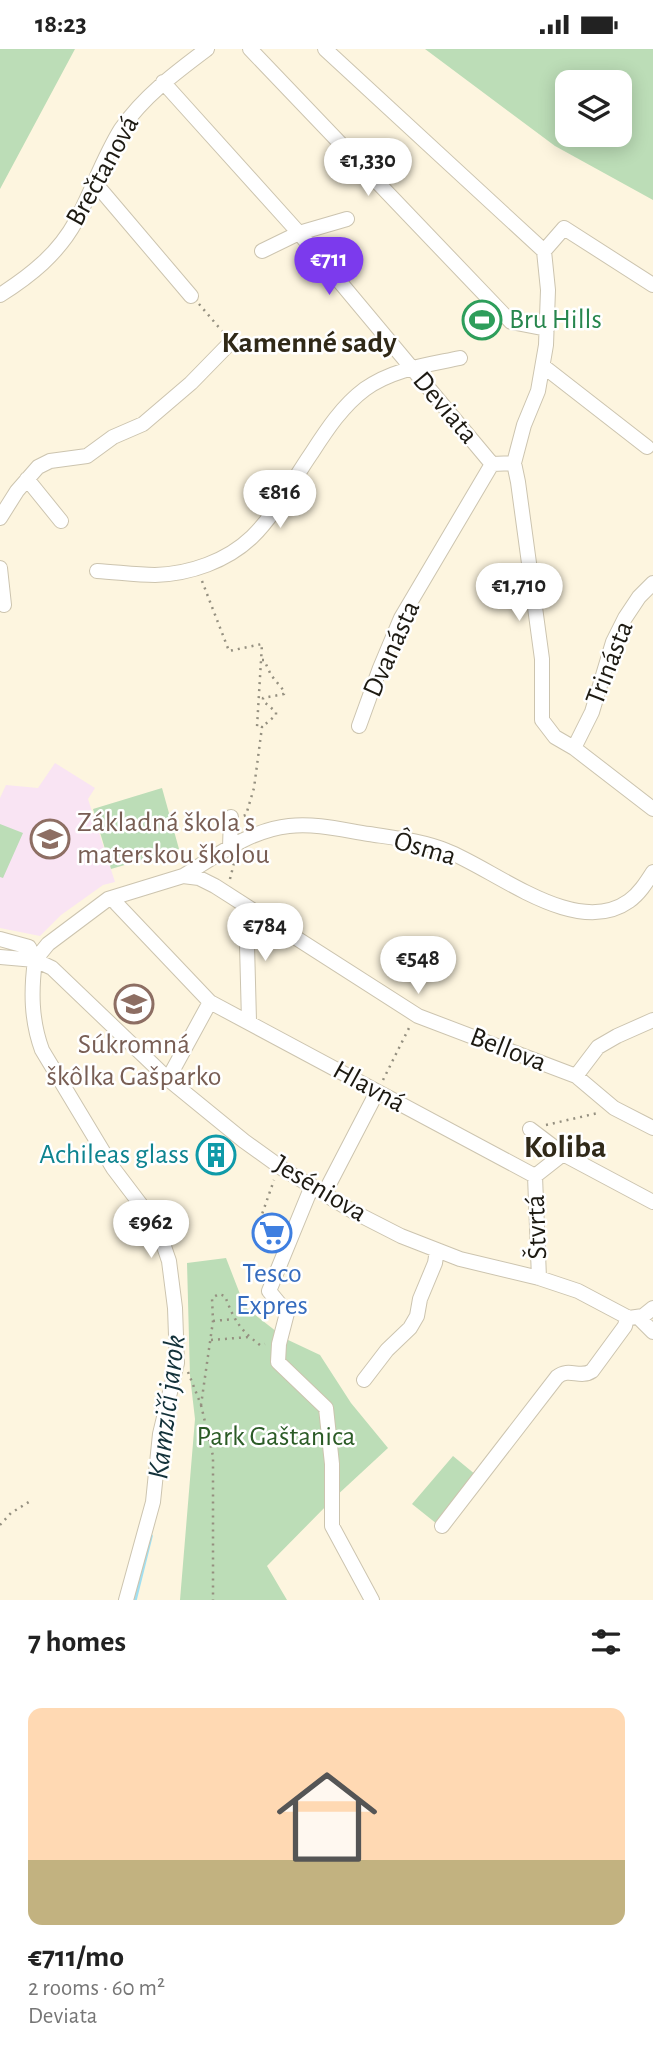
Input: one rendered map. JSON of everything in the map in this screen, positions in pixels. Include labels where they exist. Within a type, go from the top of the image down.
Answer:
[{"type":"street","name":"Brečtanová","points":[[0,295],[23,280],[54,251],[76,222],[120,132],[142,102],[163,82],[207,49]]},
{"type":"street","points":[[250,49],[511,323],[547,330]]},
{"type":"street","points":[[325,49],[544,251],[548,290],[543,366],[538,391],[524,425],[514,463],[542,659],[542,720],[555,737],[574,748],[653,809]]},
{"type":"street","name":"Deviata","points":[[163,82],[299,233],[492,464],[514,463]]},
{"type":"street","points":[[94,183],[191,296]]},
{"type":"street","points":[[262,251],[299,233],[347,219]]},
{"type":"street","points":[[544,251],[564,227],[653,285]]},
{"type":"street","points":[[0,519],[8,502],[38,467],[50,461],[87,457],[113,437],[143,424],[191,383],[231,342]]},
{"type":"street","points":[[97,571],[155,575],[198,568],[228,555],[253,537],[330,425],[351,401],[377,381],[392,374],[460,358]]},
{"type":"street","points":[[543,366],[647,447]]},
{"type":"street","name":"Dvanásta","points":[[359,726],[401,618],[492,464]]},
{"type":"street","points":[[27,479],[61,521]]},
{"type":"street","points":[[0,568],[4,605]]},
{"type":"street","name":"Trinásta","points":[[574,748],[592,712],[613,642],[639,597],[653,583]]},
{"type":"street","points":[[231,817],[235,844]]},
{"type":"street","name":"Ôsma","points":[[183,876],[235,844],[281,827],[308,825],[427,844],[447,851],[550,904],[587,913],[626,903],[637,895],[653,872]]},
{"type":"street","points":[[125,1600],[153,1502],[160,1434],[177,1363],[175,1308],[169,1261],[157,1226],[113,1168],[42,1050],[33,1013],[35,960],[48,944],[107,899],[183,876]]},
{"type":"street","name":"Bellova","points":[[183,876],[207,881],[416,1015],[576,1076],[614,1108],[653,1128]]},
{"type":"street","name":"Hlavná","points":[[107,899],[114,901],[210,1002],[536,1176]]},
{"type":"street","points":[[246,906],[249,1021]]},
{"type":"street","name":"Jeséniova","points":[[0,939],[29,947],[35,960],[52,968],[168,1079],[244,1141],[318,1190],[401,1236],[460,1259],[539,1277],[578,1291],[632,1317],[653,1332]]},
{"type":"street","points":[[0,957],[35,960]]},
{"type":"street","points":[[168,1079],[210,1002]]},
{"type":"street","points":[[576,1076],[598,1047],[653,1020]]},
{"type":"street","points":[[372,1599],[332,1526],[332,1464],[326,1408],[278,1362],[279,1344],[287,1313],[269,1291],[318,1190],[377,1092]]},
{"type":"street","points":[[530,1129],[563,1153],[653,1202]]},
{"type":"street","points":[[536,1176],[563,1153]]},
{"type":"street","name":"Štvrtá","points":[[536,1176],[539,1277]]},
{"type":"street","points":[[364,1380],[387,1350],[410,1328],[417,1316],[437,1251]]},
{"type":"street","points":[[442,1526],[557,1377],[567,1371],[583,1375],[592,1371],[632,1317],[643,1316],[653,1308]]},
{"type":"path","points":[[191,296],[231,342]]},
{"type":"path","points":[[198,568],[229,651],[262,644],[261,700],[257,727],[262,727]]},
{"type":"path","points":[[261,660],[264,660],[271,675],[284,691],[284,694],[261,700]]},
{"type":"path","points":[[231,817],[246,815],[254,788],[262,727],[276,715],[276,712],[261,700]]},
{"type":"path","points":[[225,893],[235,844]]},
{"type":"path","points":[[377,1092],[416,1015]]},
{"type":"path","points":[[530,1129],[614,1108]]},
{"type":"path","points":[[260,1220],[275,1178]]},
{"type":"path","points":[[201,1405],[213,1321],[212,1298],[219,1294],[225,1296],[234,1319],[249,1337],[260,1345],[279,1344]]},
{"type":"path","points":[[213,1321],[234,1319]]},
{"type":"path","points":[[211,1340],[249,1337]]},
{"type":"path","points":[[184,1363],[201,1405],[213,1456],[213,1600]]},
{"type":"path","points":[[0,1524],[11,1513],[32,1500]]},
{"type":"shaded area","name":"Základná škola s materskou školou","points":[[55,763],[95,788],[88,799],[115,882],[103,885],[61,915],[40,936],[0,928],[0,798],[6,785],[38,788]]},
{"type":"green space","points":[[0,49],[75,49],[0,189]]},
{"type":"green space","points":[[425,49],[653,49],[653,200],[557,147],[632,147],[632,70],[555,70],[555,146]]},
{"type":"green space","points":[[162,788],[179,849],[111,869],[93,809]]},
{"type":"green space","points":[[0,824],[23,833],[3,878],[0,877]]},
{"type":"green space","name":"Park Gaštanica","points":[[226,1258],[245,1307],[286,1339],[320,1355],[351,1403],[388,1448],[267,1566],[287,1600],[180,1600],[195,1419],[190,1376],[187,1263]]},
{"type":"green space","points":[[453,1456],[476,1475],[437,1524],[412,1504]]},
{"type":"waterway","name":"Kamzičí jarok","points":[[135,1600],[151,1536]]},
{"type":"place","name":"Bru Hills","points":[[482,320]]},
{"type":"place","name":"Základná škola s materskou školou","points":[[50,839]]},
{"type":"place","name":"Súkromná škôlka Gašparko","points":[[134,1004]]},
{"type":"place","name":"Achileas glass","points":[[216,1155]]},
{"type":"place","name":"Tesco Expres","points":[[272,1233]]},
{"type":"district","name":"Kamenné sady","points":[[309,343]]},
{"type":"district","name":"Koliba","points":[[565,1147]]}]
